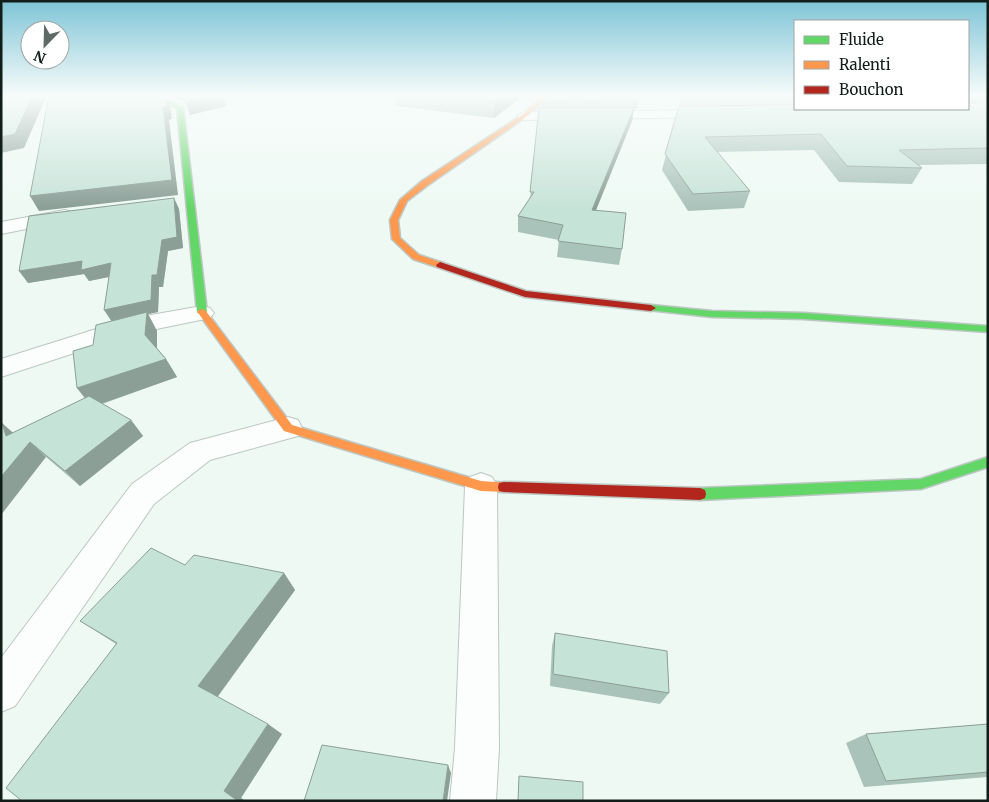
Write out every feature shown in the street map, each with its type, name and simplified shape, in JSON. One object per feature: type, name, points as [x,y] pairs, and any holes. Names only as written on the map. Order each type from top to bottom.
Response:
[{"type":"street","points":[[180,132],[181,202],[202,313],[288,428]]},
{"type":"street","points":[[499,132],[424,183],[404,200],[394,220],[396,239],[416,257],[525,294],[712,314],[804,316],[988,328]]},
{"type":"street","points":[[1,228],[79,214]]},
{"type":"street","points":[[1,368],[128,327],[202,313]]},
{"type":"street","points":[[1,692],[143,494],[201,451],[288,428],[481,486],[716,495],[805,488],[921,484],[988,462]]},
{"type":"street","points":[[473,801],[477,748],[481,486]]},
{"type":"building","points":[[1,132],[16,132],[15,134],[1,137]]},
{"type":"building","points":[[42,132],[166,132],[172,180],[30,196]]},
{"type":"building","points":[[536,132],[624,132],[592,210],[626,213],[622,249],[558,241],[563,225],[518,216],[534,192],[530,192]]},
{"type":"building","points":[[671,132],[988,132],[988,148],[899,150],[922,168],[847,166],[821,134],[705,137],[750,191],[693,194],[665,154]]},
{"type":"building","points":[[174,198],[177,237],[162,240],[157,275],[152,275],[151,300],[104,310],[111,263],[81,270],[82,261],[19,271],[29,216]]},
{"type":"building","points":[[147,312],[145,335],[166,359],[77,388],[73,351],[93,345],[96,325]]},
{"type":"building","points":[[89,396],[131,420],[65,471],[30,442],[1,477],[1,423],[6,436]]},
{"type":"building","points":[[151,548],[185,565],[194,555],[284,573],[198,686],[268,724],[224,791],[238,801],[22,801],[6,788],[117,643],[80,621]]},
{"type":"building","points":[[555,633],[667,651],[669,693],[553,674]]},
{"type":"building","points":[[988,724],[988,772],[886,781],[866,734]]},
{"type":"building","points":[[322,745],[448,765],[443,801],[304,801]]},
{"type":"building","points":[[519,776],[583,782],[583,801],[518,801]]},
{"type":"traffic: fast","points":[[183,132],[202,312]]},
{"type":"traffic: fast","points":[[651,308],[712,314],[804,316],[988,329]]},
{"type":"traffic: fast","points":[[700,494],[921,484],[988,462]]},
{"type":"traffic: slow","points":[[440,265],[416,257],[396,239],[394,220],[404,200],[425,183],[500,132]]},
{"type":"traffic: slow","points":[[202,312],[288,428],[481,486],[504,487]]},
{"type":"traffic: jam","points":[[440,265],[525,294],[651,308]]},
{"type":"traffic: jam","points":[[504,487],[700,494]]}]
